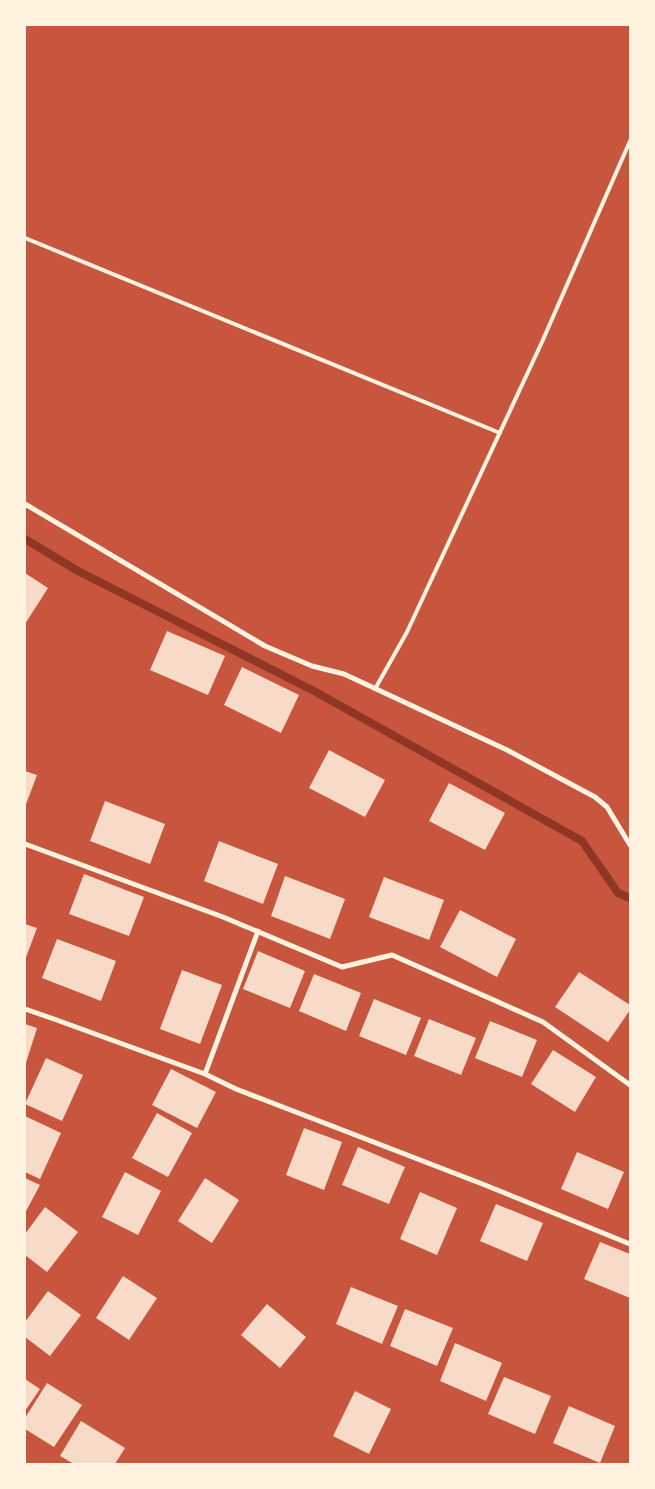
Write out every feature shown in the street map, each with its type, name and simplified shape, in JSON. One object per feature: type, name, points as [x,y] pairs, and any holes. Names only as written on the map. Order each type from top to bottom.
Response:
[{"type":"street","points":[[25,504],[265,646],[312,666],[344,674],[507,750],[595,797],[607,807],[630,845]]},
{"type":"street","points":[[25,844],[214,913],[342,966],[392,956],[543,1022],[630,1085]]},
{"type":"street","points":[[205,1074],[258,931]]},
{"type":"street","points":[[25,1009],[205,1074],[236,1089],[485,1185],[630,1244]]},
{"type":"lane","points":[[375,689],[407,632],[500,433],[630,141]]},
{"type":"lane","points":[[25,238],[500,433]]},
{"type":"building","points":[[25,573],[48,588],[25,624]]},
{"type":"building","points":[[167,631],[225,656],[208,695],[150,670]]},
{"type":"building","points":[[242,667],[299,695],[281,733],[224,705]]},
{"type":"building","points":[[329,750],[385,780],[365,817],[309,788]]},
{"type":"building","points":[[25,771],[37,775],[25,807]]},
{"type":"building","points":[[449,783],[505,813],[485,850],[429,821]]},
{"type":"building","points":[[105,801],[165,824],[150,864],[90,841]]},
{"type":"building","points":[[219,841],[278,864],[263,904],[204,881]]},
{"type":"building","points":[[84,874],[144,897],[129,936],[69,914]]},
{"type":"building","points":[[285,876],[345,899],[330,939],[271,916]]},
{"type":"building","points":[[384,877],[444,900],[429,940],[369,917]]},
{"type":"building","points":[[460,910],[516,939],[497,977],[440,947]]},
{"type":"building","points":[[25,924],[37,928],[25,960]]},
{"type":"building","points":[[57,939],[116,961],[101,1001],[42,978]]},
{"type":"building","points":[[258,951],[305,971],[290,1008],[243,989]]},
{"type":"building","points":[[182,970],[222,985],[200,1044],[160,1029]]},
{"type":"building","points":[[579,972],[630,1005],[630,1010],[608,1042],[555,1007]]},
{"type":"building","points":[[314,974],[361,993],[346,1031],[299,1011]]},
{"type":"building","points":[[374,999],[421,1018],[406,1055],[359,1036]]},
{"type":"building","points":[[429,1019],[476,1038],[461,1075],[414,1056]]},
{"type":"building","points":[[490,1021],[537,1040],[522,1077],[475,1058]]},
{"type":"building","points":[[25,1024],[37,1028],[25,1066]]},
{"type":"building","points":[[553,1050],[596,1077],[575,1112],[531,1084]]},
{"type":"building","points":[[46,1058],[83,1075],[62,1121],[25,1104]]},
{"type":"building","points":[[171,1069],[216,1092],[197,1128],[152,1105]]},
{"type":"building","points":[[157,1113],[192,1133],[168,1177],[132,1158]]},
{"type":"building","points":[[25,1116],[61,1133],[40,1179],[25,1172]]},
{"type":"building","points":[[304,1128],[342,1142],[324,1190],[286,1175]]},
{"type":"building","points":[[358,1147],[405,1167],[389,1204],[342,1185]]},
{"type":"building","points":[[577,1152],[624,1172],[608,1209],[561,1189]]},
{"type":"building","points":[[125,1172],[161,1191],[138,1235],[102,1217]]},
{"type":"building","points":[[25,1178],[40,1185],[25,1213]]},
{"type":"building","points":[[205,1178],[239,1200],[212,1243],[178,1221]]},
{"type":"building","points":[[420,1192],[457,1208],[437,1255],[400,1239]]},
{"type":"building","points":[[496,1204],[543,1223],[527,1261],[480,1241]]},
{"type":"building","points":[[45,1207],[78,1232],[47,1272],[25,1255],[25,1234]]},
{"type":"building","points":[[600,1242],[630,1254],[630,1298],[584,1279]]},
{"type":"building","points":[[123,1276],[157,1298],[129,1340],[96,1318]]},
{"type":"building","points":[[351,1287],[398,1306],[382,1344],[336,1324]]},
{"type":"building","points":[[48,1291],[81,1315],[50,1356],[25,1337],[25,1322]]},
{"type":"building","points":[[267,1304],[306,1337],[280,1368],[241,1335]]},
{"type":"building","points":[[405,1309],[453,1328],[437,1366],[390,1346]]},
{"type":"building","points":[[455,1343],[502,1363],[486,1401],[440,1381]]},
{"type":"building","points":[[504,1377],[551,1396],[535,1434],[488,1414]]},
{"type":"building","points":[[25,1379],[40,1389],[25,1411]]},
{"type":"building","points":[[47,1383],[82,1405],[54,1447],[25,1429],[25,1418]]},
{"type":"building","points":[[355,1391],[391,1409],[369,1454],[333,1436]]},
{"type":"building","points":[[569,1406],[615,1426],[600,1463],[553,1443]]},
{"type":"building","points":[[81,1421],[125,1448],[115,1464],[74,1464],[60,1456]]},
{"type":"waterway","points":[[25,539],[78,571],[314,691],[582,841],[618,893],[630,898]]}]
